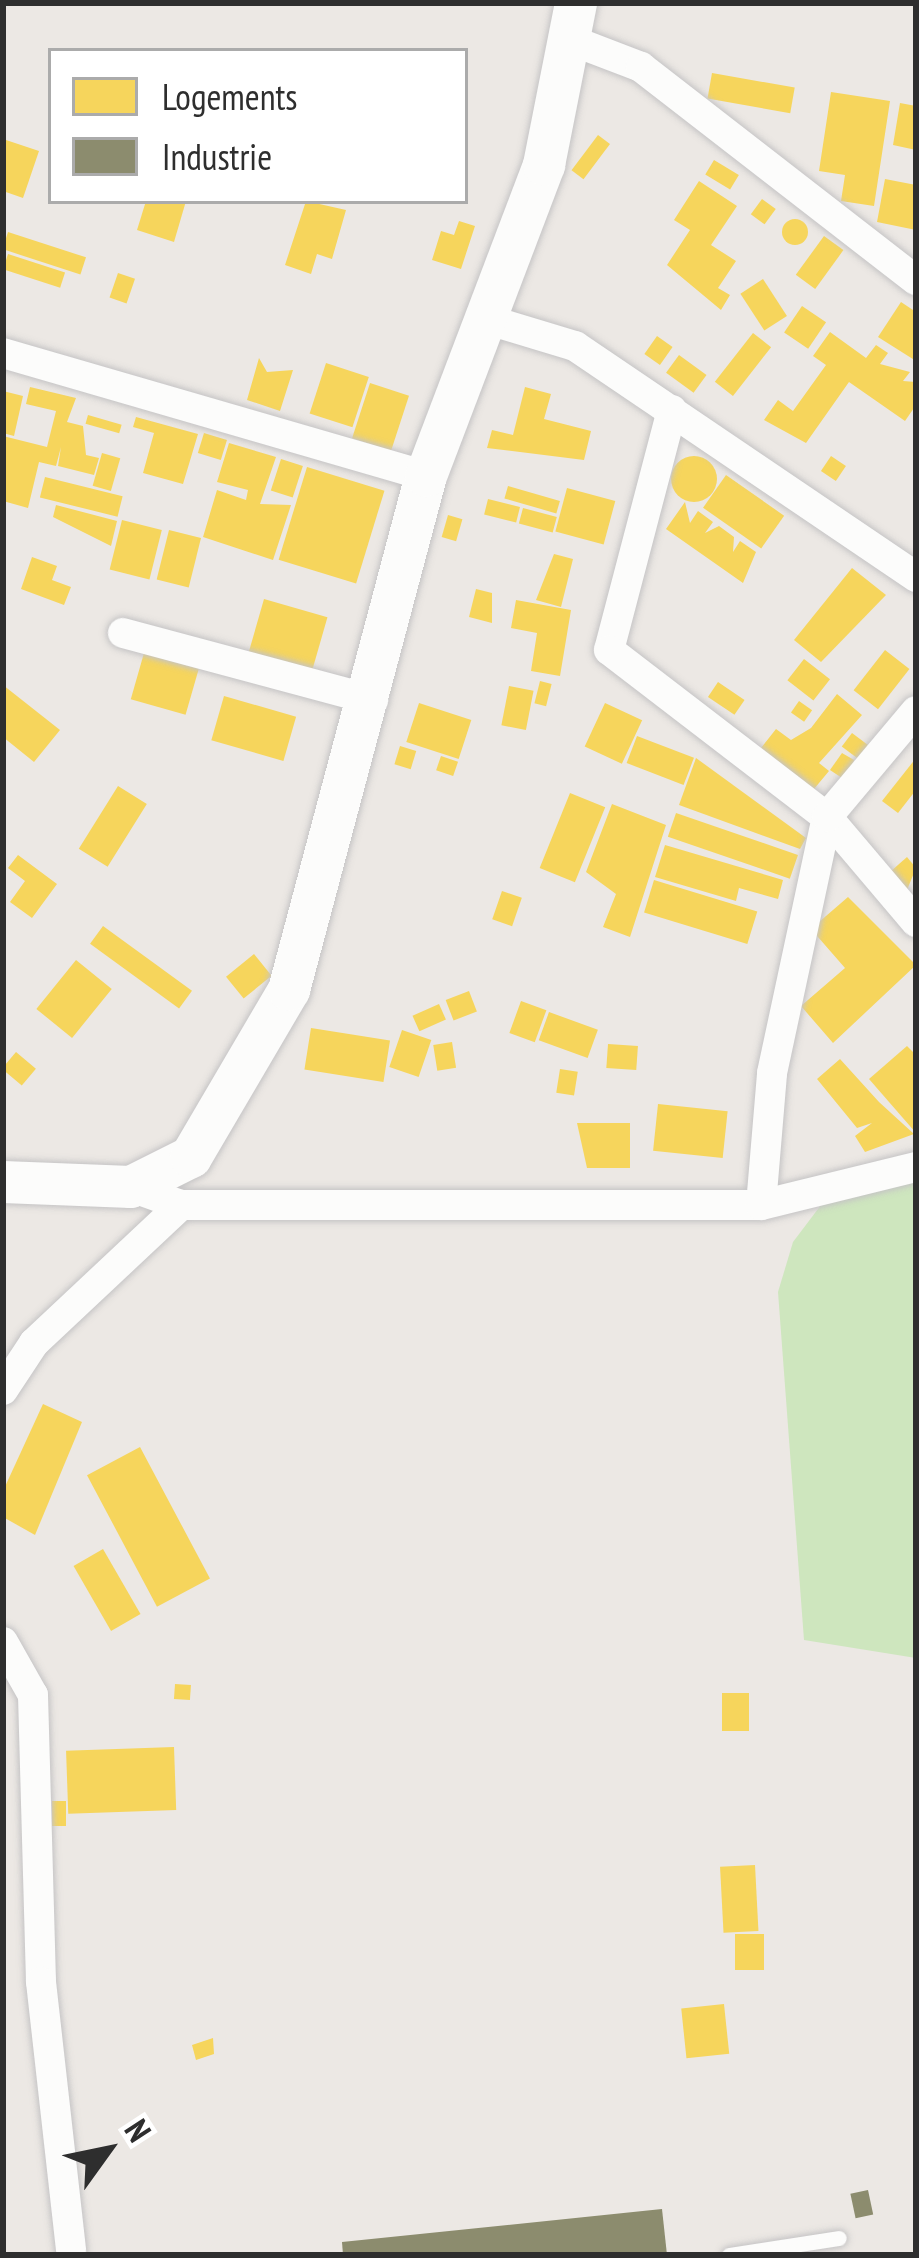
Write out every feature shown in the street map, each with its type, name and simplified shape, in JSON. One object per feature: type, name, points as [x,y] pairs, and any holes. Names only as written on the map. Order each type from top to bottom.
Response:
[{"type":"street","points":[[131,1187],[191,1157],[289,991],[373,700],[426,476],[482,318],[544,165],[572,21],[640,67],[916,280]]},
{"type":"street","points":[[482,318],[575,346],[916,578]]},
{"type":"street","points":[[3,353],[426,476]]},
{"type":"street","points":[[672,410],[609,650],[827,818],[916,922]]},
{"type":"street","points":[[123,633],[373,700]]},
{"type":"street","points":[[761,1205],[772,1073],[827,818],[916,711]]},
{"type":"street","points":[[3,1182],[131,1187],[181,1205],[761,1205],[916,1167]]},
{"type":"street","points":[[3,1390],[34,1343],[181,1205]]},
{"type":"street","points":[[3,1642],[33,1695],[41,1982],[71,2250]]},
{"type":"lane","points":[[729,2255],[839,2238]]},
{"type":"green space","points":[[916,1172],[916,1658],[804,1640],[778,1292],[793,1242],[821,1205]]},
{"type":"building: Logements","points":[[712,73],[795,88],[790,113],[707,99]]},
{"type":"building: Logements","points":[[831,92],[890,101],[874,206],[841,201],[845,175],[819,171]]},
{"type":"building: Logements","points":[[900,103],[916,106],[916,150],[893,145]]},
{"type":"building: Logements","points":[[598,135],[610,144],[583,179],[572,170]]},
{"type":"building: Logements","points":[[3,139],[39,151],[23,198],[3,191]]},
{"type":"building: Logements","points":[[714,160],[739,175],[730,190],[705,175]]},
{"type":"building: Logements","points":[[885,179],[916,185],[916,230],[877,222]]},
{"type":"building: Logements","points":[[699,181],[737,206],[711,245],[736,261],[718,288],[730,295],[721,310],[667,265],[690,230],[674,220]]},
{"type":"building: Logements","points":[[762,199],[776,209],[765,224],[751,214]]},
{"type":"building: Logements","points":[[145,204],[185,204],[174,242],[137,230]]},
{"type":"building: Logements","points":[[305,204],[346,210],[332,259],[317,254],[311,274],[285,265]]},
{"type":"building: Logements","points":[[795,219],[808,232],[795,245],[782,232]]},
{"type":"building: Logements","points":[[459,221],[475,226],[461,269],[432,260],[441,231],[454,235]]},
{"type":"building: Logements","points":[[8,232],[86,257],[80,274],[3,249]]},
{"type":"building: Logements","points":[[824,236],[843,250],[815,289],[796,275]]},
{"type":"building: Logements","points":[[8,254],[65,273],[60,288],[3,269]]},
{"type":"building: Logements","points":[[118,273],[135,279],[127,303],[110,298]]},
{"type":"building: Logements","points":[[763,279],[787,316],[764,331],[740,294]]},
{"type":"building: Logements","points":[[901,302],[916,312],[916,361],[878,337]]},
{"type":"building: Logements","points":[[802,306],[826,322],[808,349],[784,333]]},
{"type":"building: Logements","points":[[830,332],[866,358],[876,345],[888,353],[880,364],[910,372],[903,381],[916,382],[916,405],[905,421],[849,382],[806,443],[764,420],[778,400],[793,411],[826,365],[813,356]]},
{"type":"building: Logements","points":[[753,333],[771,347],[733,396],[715,382]]},
{"type":"building: Logements","points":[[657,336],[673,347],[660,365],[644,354]]},
{"type":"building: Logements","points":[[679,355],[707,375],[694,393],[666,373]]},
{"type":"building: Logements","points":[[259,358],[267,372],[293,370],[280,411],[247,400]]},
{"type":"building: Logements","points":[[326,363],[369,377],[352,427],[310,413]]},
{"type":"building: Logements","points":[[370,383],[409,396],[391,451],[352,438]]},
{"type":"building: Logements","points":[[30,387],[76,398],[67,422],[83,426],[86,455],[99,458],[94,475],[58,466],[61,447],[56,466],[39,462],[28,508],[3,501],[3,436],[47,447],[56,411],[26,404]]},
{"type":"building: Logements","points":[[525,387],[551,394],[544,419],[591,431],[584,460],[487,448],[492,430],[513,435]]},
{"type":"building: Logements","points":[[3,391],[23,396],[14,436],[3,433]]},
{"type":"building: Logements","points":[[88,415],[122,425],[119,433],[86,424]]},
{"type":"building: Logements","points":[[136,417],[198,434],[183,484],[143,473],[154,433],[133,427]]},
{"type":"building: Logements","points":[[204,433],[227,440],[221,460],[198,453]]},
{"type":"building: Logements","points":[[229,443],[276,457],[260,504],[291,505],[273,560],[203,537],[217,490],[246,500],[248,490],[217,482]]},
{"type":"building: Logements","points":[[102,453],[120,458],[111,491],[93,486]]},
{"type":"building: Logements","points":[[694,456],[710,463],[717,479],[710,495],[694,502],[678,495],[671,479],[678,463]]},
{"type":"building: Logements","points":[[831,456],[846,466],[836,481],[821,471]]},
{"type":"building: Logements","points":[[281,459],[303,466],[293,497],[271,490]]},
{"type":"building: Logements","points":[[307,467],[384,491],[356,583],[279,560]]},
{"type":"building: Logements","points":[[726,475],[784,516],[761,548],[703,508]]},
{"type":"building: Logements","points":[[45,477],[123,496],[118,517],[40,497]]},
{"type":"building: Logements","points":[[508,486],[560,501],[556,513],[504,498]]},
{"type":"building: Logements","points":[[567,488],[615,501],[604,544],[555,531]]},
{"type":"building: Logements","points":[[488,499],[520,507],[516,523],[484,515]]},
{"type":"building: Logements","points":[[685,502],[690,523],[698,511],[713,522],[705,533],[719,526],[734,537],[733,552],[740,541],[756,552],[743,583],[666,529]]},
{"type":"building: Logements","points":[[56,505],[117,521],[111,546],[53,517]]},
{"type":"building: Logements","points":[[523,508],[557,517],[553,533],[519,523]]},
{"type":"building: Logements","points":[[448,515],[462,519],[456,541],[442,537]]},
{"type":"building: Logements","points":[[122,520],[162,530],[149,579],[110,569]]},
{"type":"building: Logements","points":[[169,530],[201,538],[189,587],[157,579]]},
{"type":"building: Logements","points":[[554,554],[573,559],[561,607],[536,600]]},
{"type":"building: Logements","points":[[32,557],[57,566],[52,580],[71,587],[64,605],[21,589]]},
{"type":"building: Logements","points":[[852,568],[886,595],[821,662],[794,640]]},
{"type":"building: Logements","points":[[476,589],[492,593],[492,623],[469,617]]},
{"type":"building: Logements","points":[[264,599],[327,617],[312,671],[249,653]]},
{"type":"building: Logements","points":[[516,600],[571,610],[560,676],[531,671],[537,633],[511,628]]},
{"type":"building: Logements","points":[[885,650],[909,669],[878,709],[854,690]]},
{"type":"building: Logements","points":[[144,653],[199,669],[186,715],[131,699]]},
{"type":"building: Logements","points":[[804,659],[830,679],[813,701],[787,680]]},
{"type":"building: Logements","points":[[540,681],[552,684],[546,706],[534,703]]},
{"type":"building: Logements","points":[[718,682],[745,700],[734,715],[708,697]]},
{"type":"building: Logements","points":[[3,685],[60,730],[34,762],[3,737]]},
{"type":"building: Logements","points":[[509,686],[534,691],[526,730],[501,725]]},
{"type":"building: Logements","points":[[837,694],[862,715],[819,763],[829,771],[814,789],[761,748],[776,729],[791,740],[811,728]]},
{"type":"building: Logements","points":[[224,696],[296,717],[283,761],[211,740]]},
{"type":"building: Logements","points":[[799,701],[812,710],[804,722],[791,712]]},
{"type":"building: Logements","points":[[419,703],[471,720],[459,759],[406,742]]},
{"type":"building: Logements","points":[[605,703],[642,720],[622,764],[585,747]]},
{"type":"building: Logements","points":[[852,733],[868,745],[858,759],[842,747]]},
{"type":"building: Logements","points":[[637,736],[694,758],[684,785],[627,763]]},
{"type":"building: Logements","points":[[400,746],[416,751],[411,769],[394,764]]},
{"type":"building: Logements","points":[[842,753],[854,760],[848,782],[830,770]]},
{"type":"building: Logements","points":[[441,756],[458,762],[453,776],[436,770]]},
{"type":"building: Logements","points":[[696,758],[806,838],[800,849],[679,805]]},
{"type":"building: Logements","points":[[916,758],[916,790],[898,813],[882,801]]},
{"type":"building: Logements","points":[[118,786],[147,804],[108,867],[79,849]]},
{"type":"building: Logements","points":[[570,793],[605,807],[575,882],[540,868]]},
{"type":"building: Logements","points":[[612,804],[666,825],[630,937],[603,927],[616,894],[586,872]]},
{"type":"building: Logements","points":[[676,813],[798,855],[790,879],[668,837]]},
{"type":"building: Logements","points":[[665,845],[783,880],[778,899],[739,888],[736,901],[655,877]]},
{"type":"building: Logements","points":[[18,855],[57,884],[32,918],[10,902],[25,881],[8,868]]},
{"type":"building: Logements","points":[[907,857],[916,868],[907,890],[890,872]]},
{"type":"building: Logements","points":[[654,880],[757,912],[747,944],[644,913]]},
{"type":"building: Logements","points":[[502,891],[522,898],[512,926],[492,919]]},
{"type":"building: Logements","points":[[848,897],[916,965],[833,1043],[801,1006],[845,968],[811,929]]},
{"type":"building: Logements","points":[[103,926],[192,991],[179,1008],[90,944]]},
{"type":"building: Logements","points":[[254,954],[272,976],[244,998],[226,977]]},
{"type":"building: Logements","points":[[76,960],[112,989],[72,1038],[36,1009]]},
{"type":"building: Logements","points":[[469,991],[477,1012],[454,1020],[446,1000]]},
{"type":"building: Logements","points":[[521,1001],[546,1010],[535,1042],[509,1033]]},
{"type":"building: Logements","points":[[439,1004],[446,1020],[419,1031],[413,1016]]},
{"type":"building: Logements","points":[[549,1012],[598,1030],[588,1058],[539,1040]]},
{"type":"building: Logements","points":[[311,1028],[390,1041],[383,1082],[304,1069]]},
{"type":"building: Logements","points":[[402,1030],[431,1040],[419,1077],[389,1067]]},
{"type":"building: Logements","points":[[452,1042],[456,1068],[437,1071],[433,1045]]},
{"type":"building: Logements","points":[[608,1044],[638,1046],[636,1070],[606,1068]]},
{"type":"building: Logements","points":[[907,1046],[916,1055],[916,1133],[869,1079]]},
{"type":"building: Logements","points":[[16,1052],[36,1069],[22,1086],[3,1070]]},
{"type":"building: Logements","points":[[840,1059],[914,1134],[865,1152],[855,1136],[872,1123],[857,1128],[817,1079]]},
{"type":"building: Logements","points":[[560,1069],[578,1072],[574,1096],[556,1093]]},
{"type":"building: Logements","points":[[658,1104],[728,1111],[723,1158],[653,1151]]},
{"type":"building: Logements","points":[[577,1123],[630,1123],[630,1168],[587,1168]]},
{"type":"building: Logements","points":[[43,1404],[82,1422],[35,1535],[3,1517],[3,1491]]},
{"type":"building: Logements","points":[[140,1447],[210,1579],[157,1607],[87,1475]]},
{"type":"building: Logements","points":[[103,1549],[140,1614],[111,1631],[74,1566]]},
{"type":"building: Logements","points":[[175,1684],[191,1685],[190,1700],[174,1699]]},
{"type":"building: Logements","points":[[722,1693],[749,1693],[749,1731],[722,1731]]},
{"type":"building: Logements","points":[[174,1747],[176,1810],[68,1814],[66,1751]]},
{"type":"building: Logements","points":[[52,1801],[66,1801],[66,1826],[52,1826]]},
{"type":"building: Logements","points":[[755,1865],[758,1931],[724,1933],[720,1867]]},
{"type":"building: Logements","points":[[735,1934],[764,1934],[764,1970],[735,1970]]},
{"type":"building: Logements","points":[[724,2004],[729,2054],[686,2058],[681,2008]]},
{"type":"building: Logements","points":[[213,2038],[214,2054],[196,2060],[192,2045]]},
{"type":"building: Industrie","points":[[868,2190],[873,2214],[856,2218],[850,2194]]},
{"type":"building: Industrie","points":[[662,2209],[667,2255],[343,2255],[342,2242]]}]
